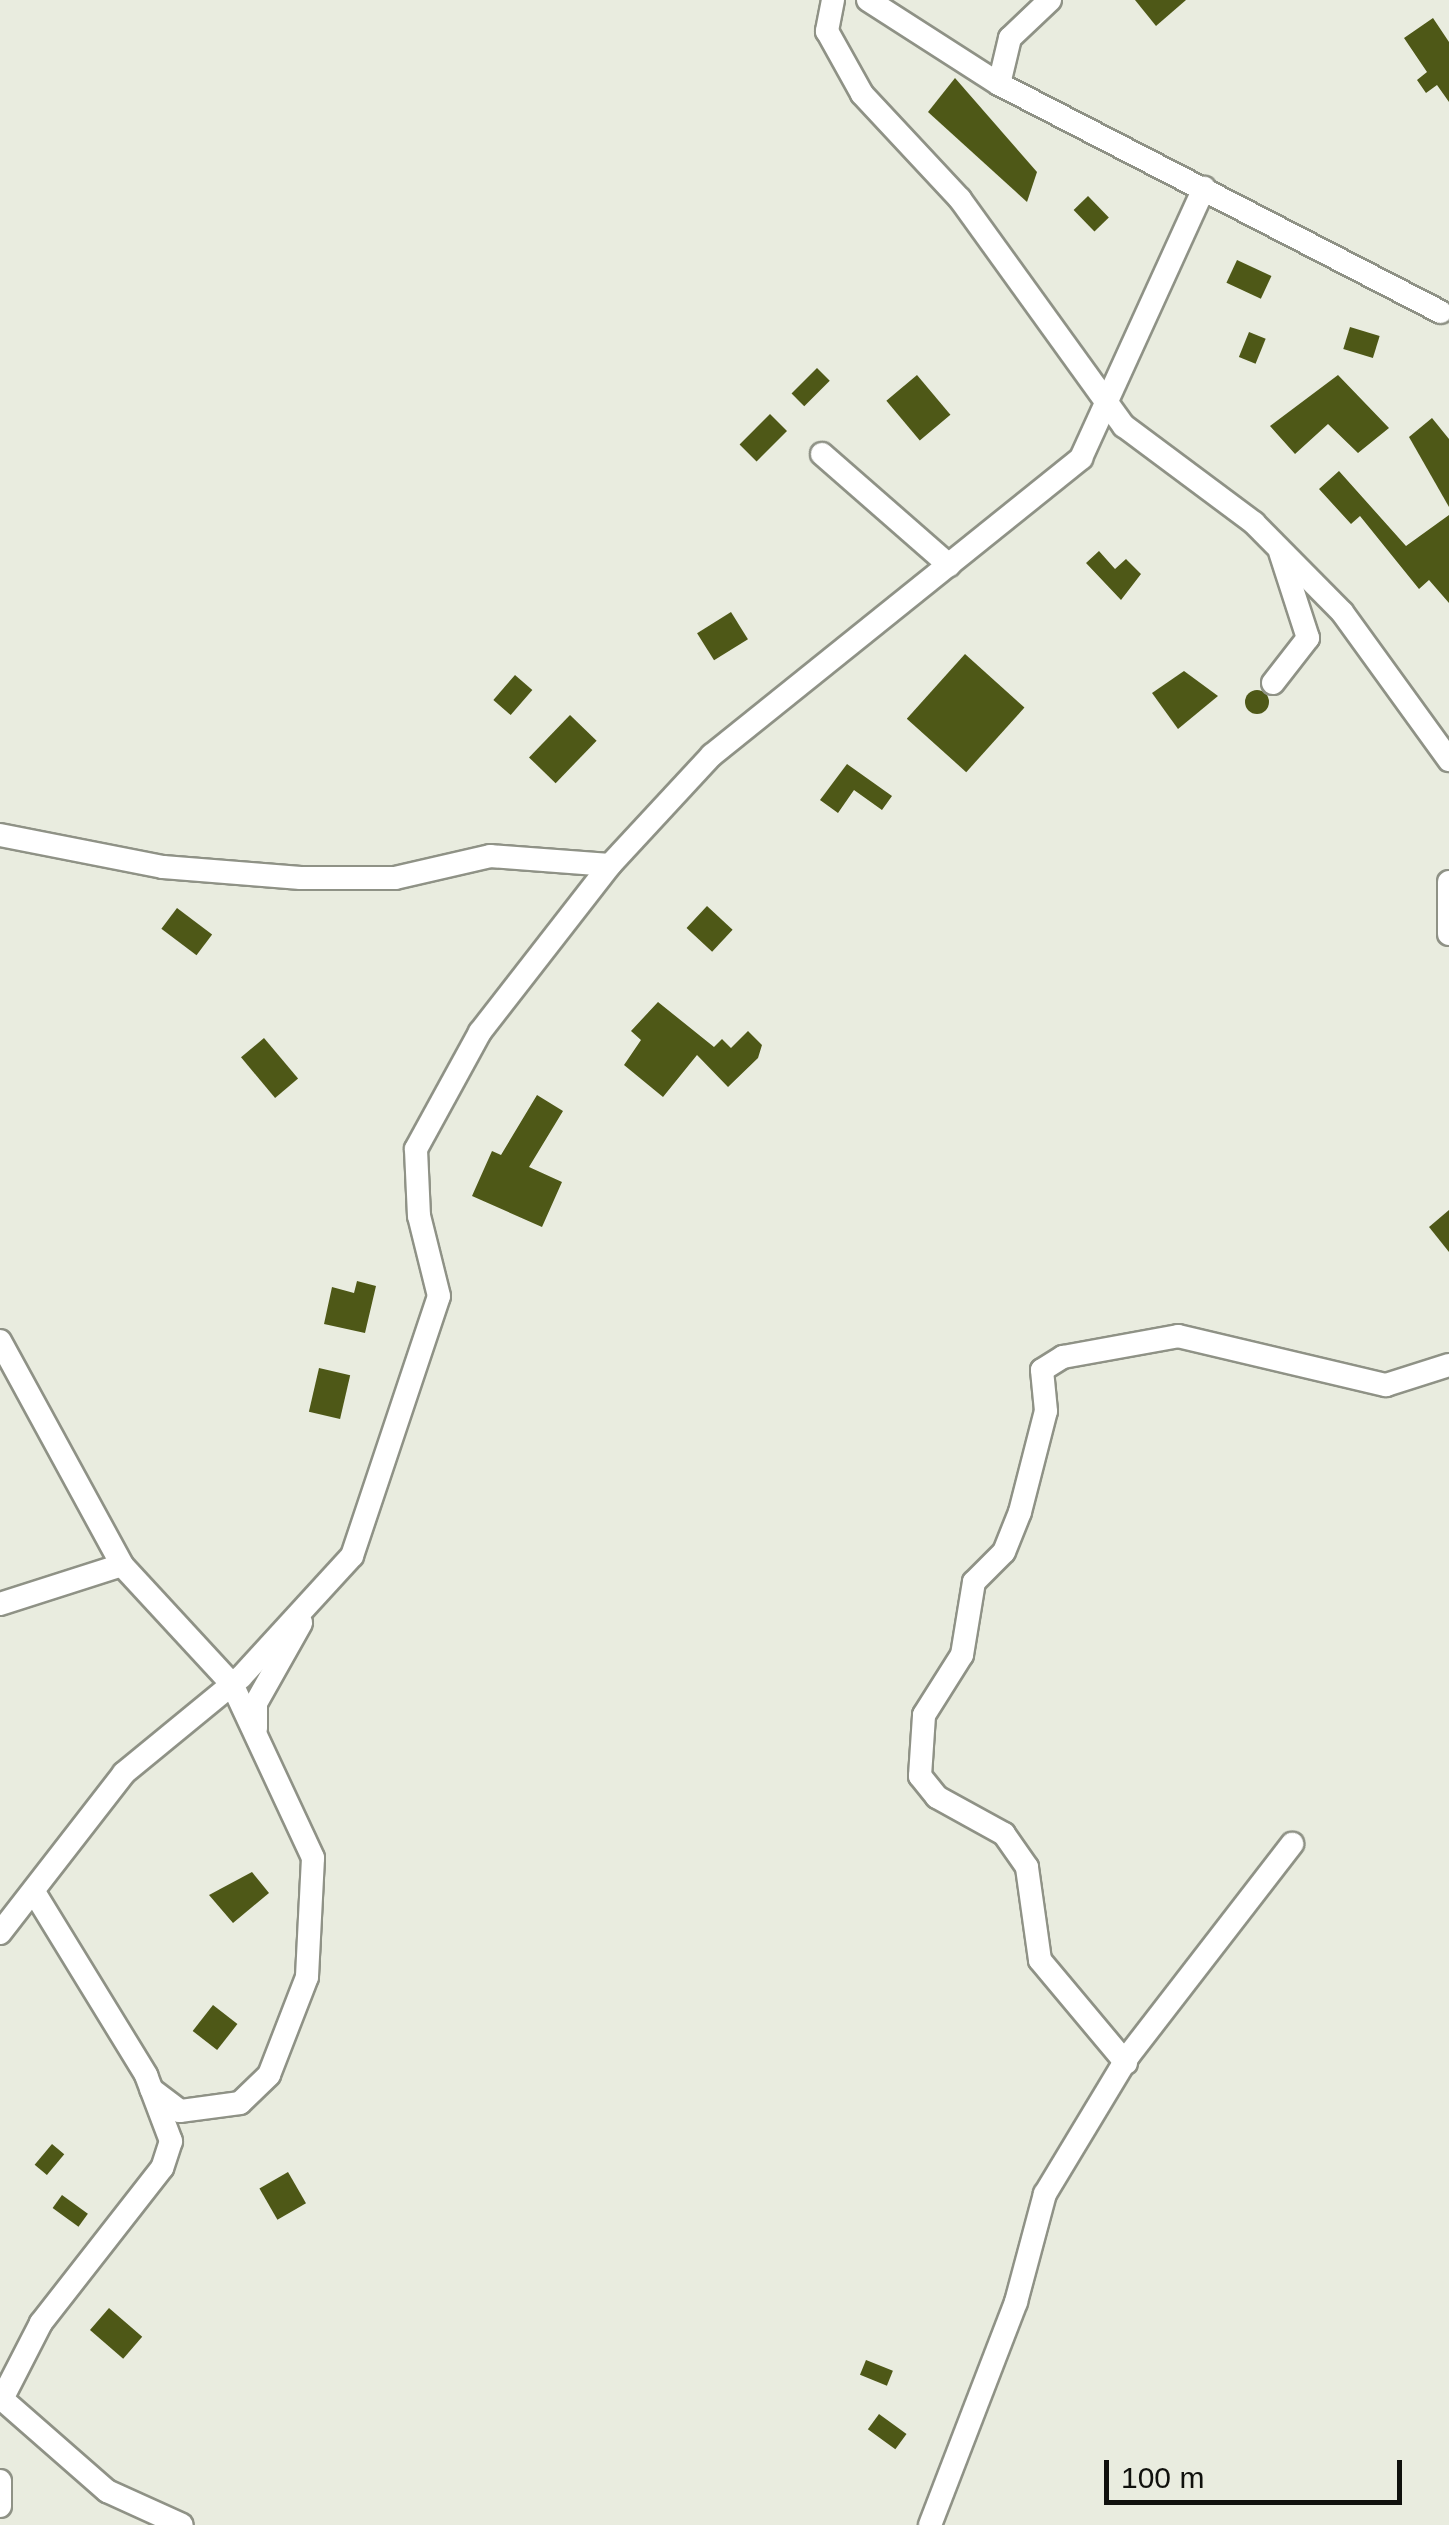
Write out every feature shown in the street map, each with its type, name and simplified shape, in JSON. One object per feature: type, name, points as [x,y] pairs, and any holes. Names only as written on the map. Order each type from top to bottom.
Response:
[{"type":"street","points":[[833,0],[827,31],[862,94],[960,199],[1106,402],[1158,460],[1279,549],[1352,622],[1449,760]]},
{"type":"street","points":[[868,0],[999,84],[1446,313]]},
{"type":"street","points":[[999,84],[1010,38],[1050,0]]},
{"type":"street","points":[[256,1728],[256,1703],[308,1612],[352,1556],[438,1296],[419,1216],[416,1148],[480,1032],[610,865],[712,755],[1081,458],[1204,188]]},
{"type":"street","points":[[822,454],[949,565]]},
{"type":"street","points":[[1273,683],[1308,638],[1279,549]]},
{"type":"street","points":[[0,836],[164,868],[302,878],[395,878],[490,856],[610,865]]},
{"type":"street","points":[[1449,882],[1449,934]]},
{"type":"street","points":[[1126,2063],[1040,1960],[1028,1867],[1004,1834],[937,1797],[920,1776],[924,1715],[962,1654],[974,1582],[1004,1552],[1020,1512],[1046,1411],[1042,1370],[1062,1357],[1178,1336],[1386,1386],[1449,1365]]},
{"type":"street","points":[[0,1341],[122,1565],[191,1630],[236,1680],[313,1858],[306,1977],[269,2075],[240,2102],[180,2111],[152,2089]]},
{"type":"street","points":[[0,1604],[122,1565]]},
{"type":"street","points":[[0,1933],[124,1773],[236,1680],[308,1612]]},
{"type":"street","points":[[930,2525],[1016,2302],[1045,2194],[1126,2063],[1292,1844]]},
{"type":"street","points":[[34,1892],[152,2089],[171,2141],[162,2168],[41,2323],[1,2396],[107,2491],[182,2525]]},
{"type":"street","points":[[0,2482],[0,2506]]},
{"type":"building","points":[[1135,0],[1186,0],[1156,26]]},
{"type":"building","points":[[1433,18],[1449,42],[1449,102],[1437,85],[1426,93],[1417,80],[1427,72],[1404,38]]},
{"type":"building","points":[[955,78],[1037,172],[1027,202],[928,112]]},
{"type":"building","points":[[1088,196],[1109,218],[1094,231],[1074,210]]},
{"type":"building","points":[[1237,260],[1271,276],[1261,299],[1226,283]]},
{"type":"building","points":[[1350,327],[1380,336],[1373,358],[1343,349]]},
{"type":"building","points":[[1249,332],[1266,339],[1256,364],[1239,357]]},
{"type":"building","points":[[817,368],[830,381],[804,406],[792,393]]},
{"type":"building","points":[[917,375],[950,415],[920,441],[886,401]]},
{"type":"building","points":[[1338,375],[1389,428],[1358,453],[1328,424],[1295,454],[1270,426]]},
{"type":"building","points":[[770,414],[787,431],[757,461],[740,444]]},
{"type":"building","points":[[1432,418],[1449,439],[1449,507],[1409,437]]},
{"type":"building","points":[[1339,471],[1406,546],[1449,515],[1449,603],[1429,580],[1419,589],[1360,516],[1351,524],[1319,489]]},
{"type":"building","points":[[1099,551],[1115,569],[1126,559],[1141,574],[1121,600],[1086,563]]},
{"type":"building","points":[[731,612],[748,639],[714,660],[697,633]]},
{"type":"building","points":[[965,654],[1024,708],[966,772],[907,719]]},
{"type":"building","points":[[1184,671],[1218,696],[1178,729],[1152,693]]},
{"type":"building","points":[[515,675],[532,690],[511,715],[493,700]]},
{"type":"building","points":[[1257,690],[1269,702],[1257,714],[1245,702]]},
{"type":"building","points":[[570,715],[597,741],[556,783],[529,757]]},
{"type":"building","points":[[847,764],[892,796],[882,810],[854,790],[838,813],[820,800]]},
{"type":"building","points":[[707,906],[733,930],[712,952],[687,928]]},
{"type":"building","points":[[177,908],[212,934],[196,955],[161,929]]},
{"type":"building","points":[[658,1002],[714,1047],[722,1039],[731,1048],[748,1031],[762,1045],[758,1058],[728,1087],[697,1055],[663,1097],[624,1065],[641,1040],[631,1031]]},
{"type":"building","points":[[264,1038],[298,1079],[275,1098],[241,1057]]},
{"type":"building","points":[[537,1095],[563,1111],[529,1167],[562,1182],[542,1227],[472,1196],[492,1151],[501,1155]]},
{"type":"building","points":[[1449,1210],[1449,1252],[1429,1227]]},
{"type":"building","points":[[357,1281],[376,1286],[365,1333],[324,1324],[332,1287],[354,1293]]},
{"type":"building","points":[[319,1368],[350,1375],[340,1419],[309,1412]]},
{"type":"building","points":[[252,1872],[269,1893],[233,1923],[209,1895]]},
{"type":"building","points":[[213,2005],[237,2024],[217,2050],[193,2031]]},
{"type":"building","points":[[52,2144],[64,2154],[47,2175],[35,2165]]},
{"type":"building","points":[[288,2172],[306,2203],[277,2220],[259,2188]]},
{"type":"building","points":[[62,2195],[88,2214],[78,2227],[53,2208]]},
{"type":"building","points":[[109,2308],[142,2337],[123,2359],[90,2330]]},
{"type":"building","points":[[866,2360],[893,2371],[887,2386],[860,2375]]},
{"type":"building","points":[[879,2414],[907,2434],[895,2449],[868,2429]]}]
